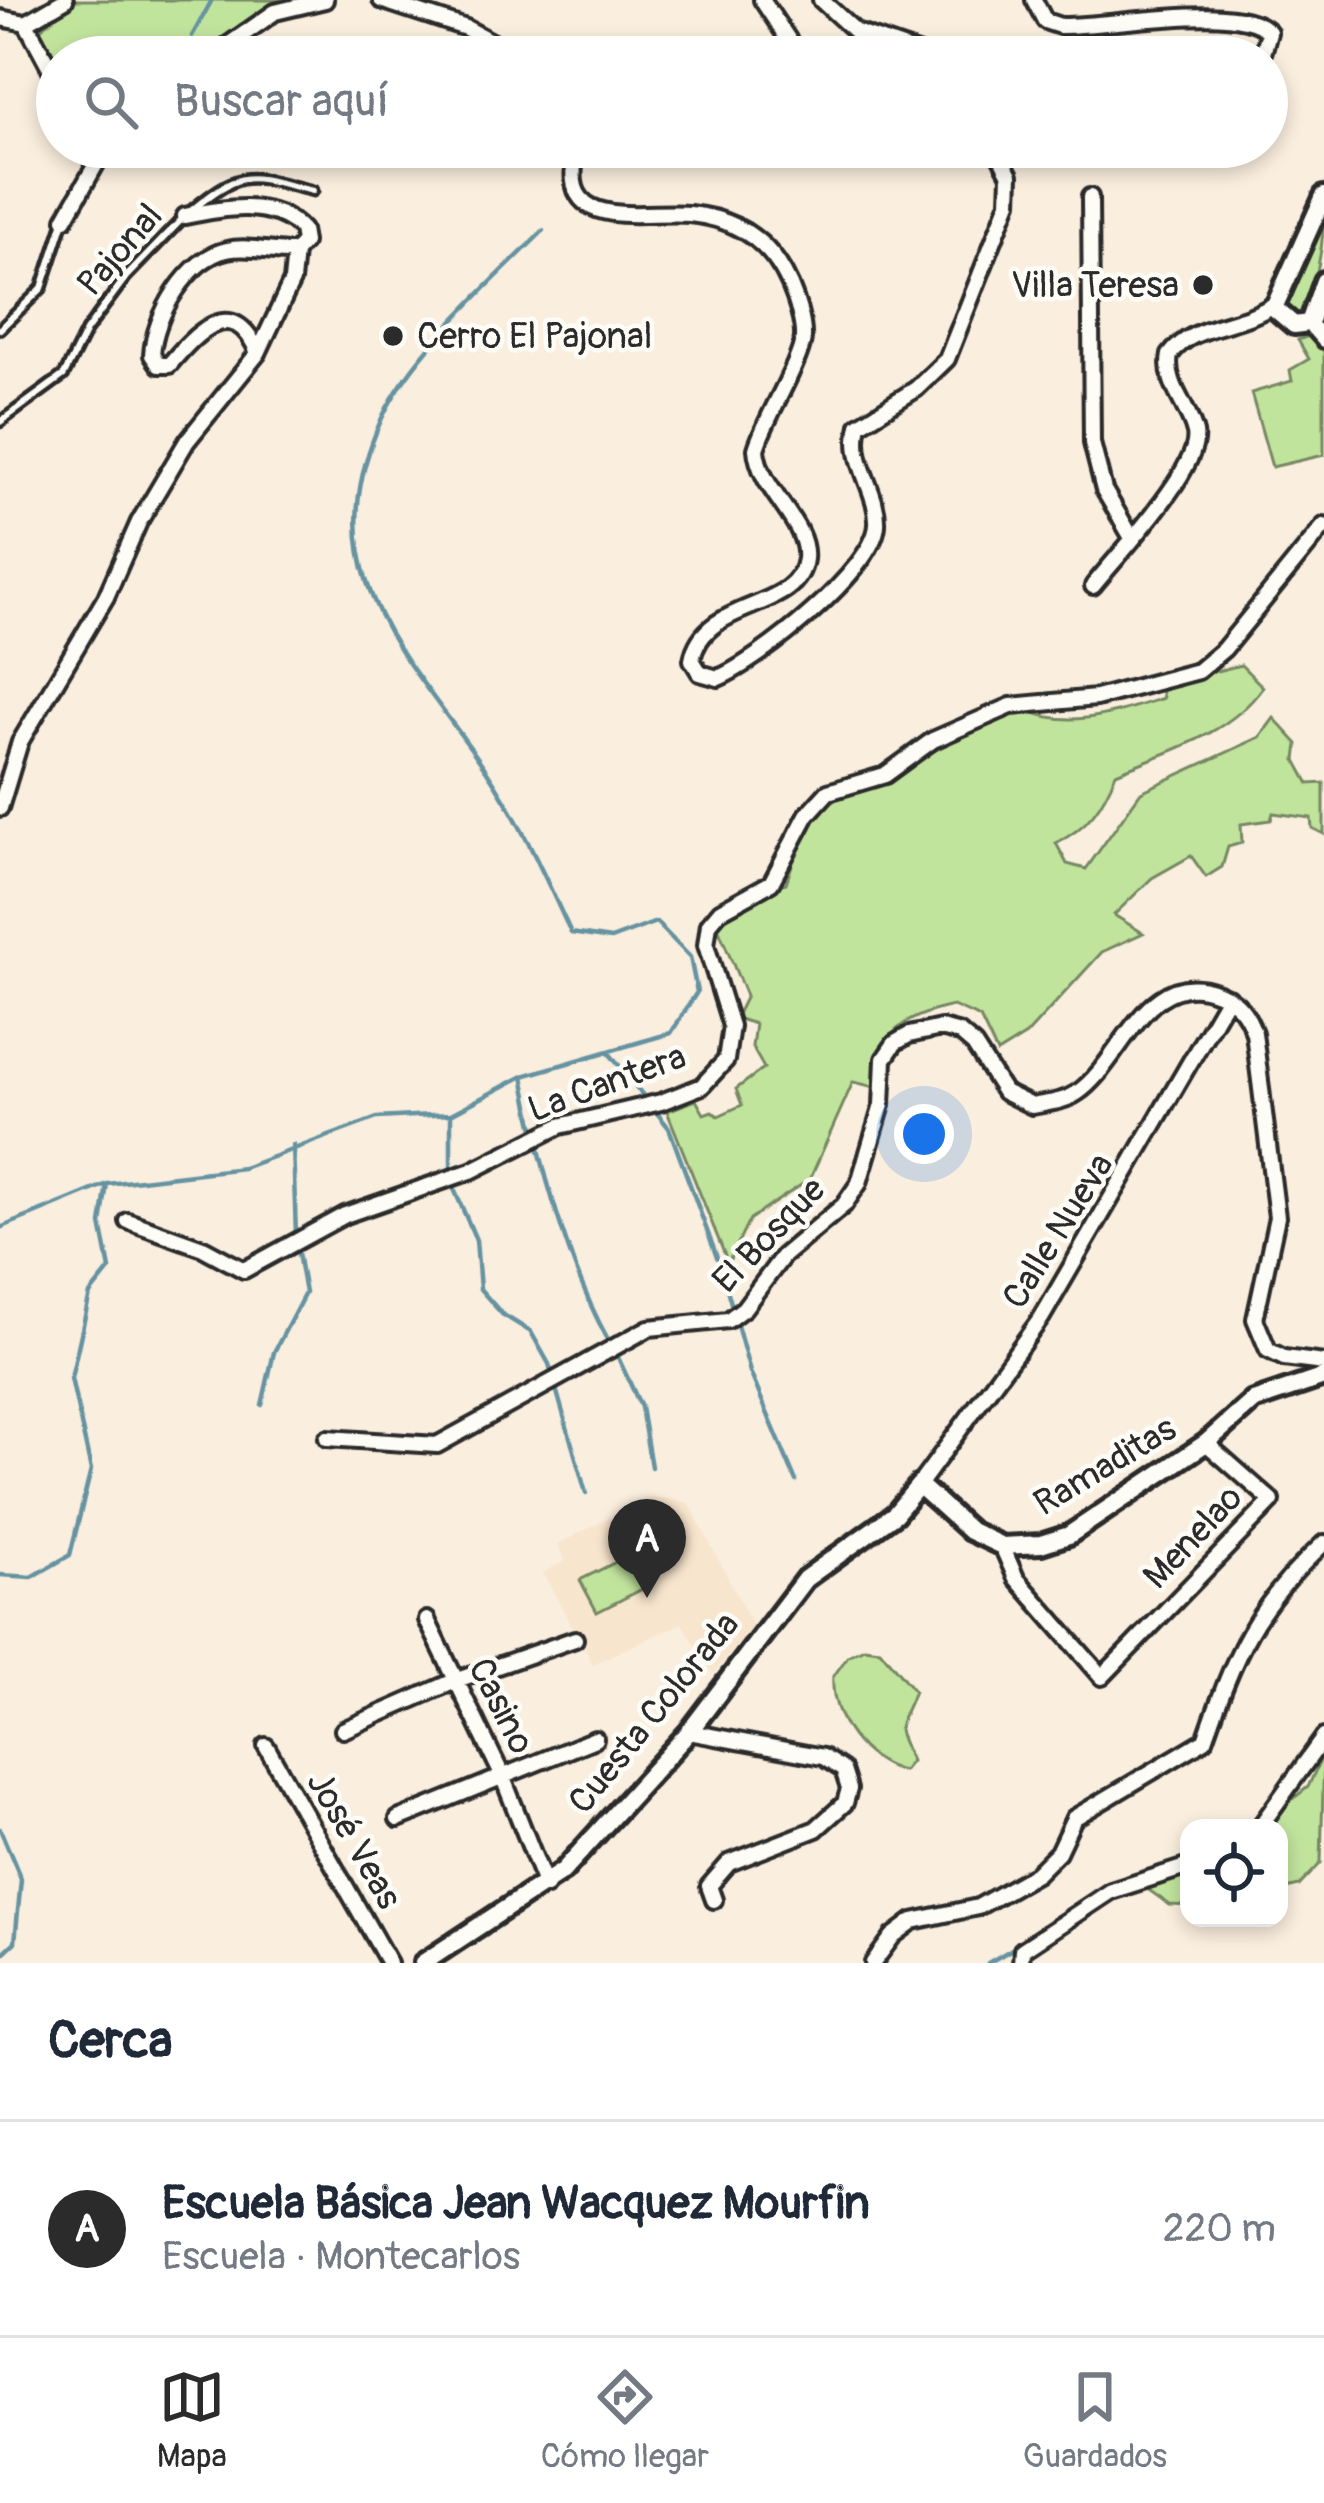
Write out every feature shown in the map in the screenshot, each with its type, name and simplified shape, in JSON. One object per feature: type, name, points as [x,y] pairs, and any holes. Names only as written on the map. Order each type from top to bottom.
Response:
[{"type":"street","points":[[0,18],[26,23],[64,0]]},
{"type":"street","points":[[240,36],[274,12],[325,0]]},
{"type":"street","points":[[382,0],[481,36]]},
{"type":"street","points":[[762,0],[786,36]]},
{"type":"street","points":[[821,0],[856,32],[868,36]]},
{"type":"street","points":[[1034,0],[1045,20],[1060,26],[1234,10],[1261,20],[1268,36]]},
{"type":"street","points":[[26,23],[36,42]]},
{"type":"street","points":[[65,219],[94,168]]},
{"type":"street","points":[[577,168],[576,186],[590,206],[615,217],[688,214],[756,236],[778,258],[794,295],[803,339],[756,449],[758,468],[801,537],[805,558],[798,575],[780,592],[709,626],[695,642],[692,660],[700,673],[718,678],[780,639],[874,540],[876,514],[855,442],[859,425],[916,389],[947,359],[1009,202],[1006,168]]},
{"type":"street","points":[[1093,586],[1190,462],[1196,443],[1169,374],[1170,355],[1196,332],[1250,321],[1276,303],[1324,196]]},
{"type":"street","points":[[1090,197],[1092,442],[1104,490],[1132,538]]},
{"type":"street","points":[[0,808],[20,742],[106,597],[139,522],[187,440],[258,353],[292,281],[295,252],[304,242],[302,230],[278,213],[230,206],[185,215]]},
{"type":"street","points":[[258,353],[254,341],[233,325],[211,322],[197,329],[169,365],[159,365],[152,355],[153,334],[175,293],[209,256],[232,248],[295,252]]},
{"type":"street","points":[[1309,323],[1324,281]]},
{"type":"street","points":[[1276,303],[1285,322],[1309,323],[1324,340]]},
{"type":"street","name":"La Cantera","points":[[128,1221],[203,1248],[244,1270],[345,1215],[471,1171],[560,1126],[661,1102],[701,1086],[726,1060],[731,1026],[706,945],[709,924],[720,911],[771,883],[807,815],[828,792],[885,775],[932,740],[1011,706],[1096,698],[1198,671],[1224,649],[1324,526]]},
{"type":"street","name":"El Bosque","points":[[327,1438],[436,1444],[649,1328],[728,1320],[744,1308],[783,1256],[844,1205],[859,1183],[882,1105],[884,1059],[895,1043],[909,1035],[941,1028],[960,1033],[974,1045],[1004,1092],[1032,1106],[1074,1095],[1087,1085],[1151,1005],[1190,989],[1206,988],[1228,997]]},
{"type":"street","points":[[1228,997],[1242,1008],[1254,1033],[1261,1115],[1276,1186],[1277,1217],[1255,1319],[1258,1336],[1285,1358],[1324,1363]]},
{"type":"street","name":"Calle Nueva","points":[[920,1485],[1042,1317],[1228,997]]},
{"type":"street","name":"Ramaditas","points":[[920,1485],[970,1531],[1003,1546],[1041,1544],[1070,1535],[1206,1443],[1253,1401],[1324,1377]]},
{"type":"street","name":"Menelao","points":[[1003,1546],[1016,1578],[1102,1677],[1271,1501],[1206,1443]]},
{"type":"street","name":"Cuesta Colorada","points":[[423,1963],[546,1886],[689,1732],[805,1579],[895,1514],[920,1485]]},
{"type":"street","points":[[873,1963],[893,1936],[913,1921],[978,1907],[1036,1874],[1058,1852],[1074,1818],[1205,1740],[1231,1666],[1274,1589],[1324,1543]]},
{"type":"street","name":"Casino","points":[[427,1620],[433,1642],[457,1680],[501,1773],[546,1886]]},
{"type":"street","points":[[343,1730],[457,1680],[575,1639]]},
{"type":"street","points":[[689,1732],[823,1757],[843,1770],[849,1790],[845,1803],[816,1829],[729,1863],[709,1886],[714,1900]]},
{"type":"street","points":[[1265,1819],[1324,1737]]},
{"type":"street","points":[[398,1820],[501,1773],[595,1738]]},
{"type":"street","name":"José Veas","points":[[266,1746],[389,1963]]},
{"type":"street","points":[[1021,1963],[1022,1950],[1111,1891],[1180,1869]]},
{"type":"lane","name":"Pajonal","points":[[0,422],[64,375],[86,331],[126,277],[185,215],[229,179],[251,176],[314,191]]},
{"type":"lane","name":"Pajonal","points":[[0,328],[42,288],[65,219]]},
{"type":"shaded area","points":[[651,1496],[689,1503],[753,1626],[713,1674],[682,1623],[593,1664],[543,1573],[565,1561],[558,1544]]},
{"type":"green space","points":[[76,0],[300,0],[241,24],[226,36],[36,39],[33,35]]},
{"type":"green space","points":[[1324,207],[1316,277],[1300,314],[1288,312],[1285,301]]},
{"type":"green space","points":[[1317,333],[1324,338],[1324,455],[1272,467],[1251,393],[1292,381],[1290,370],[1309,359],[1298,340]]},
{"type":"green space","points":[[1241,665],[1263,687],[1249,704],[1197,740],[1116,773],[1093,814],[1056,843],[1067,864],[1086,869],[1141,792],[1260,737],[1274,718],[1298,744],[1296,760],[1309,784],[1324,783],[1324,834],[1312,828],[1311,818],[1273,813],[1271,820],[1241,824],[1242,843],[1228,847],[1222,867],[1206,877],[1191,856],[1152,878],[1114,915],[1143,933],[1102,952],[1026,1035],[997,1053],[980,1018],[953,1006],[907,1022],[882,1053],[875,1087],[853,1082],[810,1179],[750,1219],[728,1263],[667,1111],[696,1100],[704,1114],[712,1111],[718,1116],[742,1105],[736,1089],[764,1068],[752,1047],[755,1024],[735,1018],[746,996],[715,920],[743,896],[786,883],[813,802],[831,784],[889,773],[1021,708],[1057,718],[1110,714],[1163,698],[1160,685]]},
{"type":"green space","points":[[634,1553],[650,1585],[597,1612],[580,1580]]},
{"type":"green space","points":[[864,1648],[880,1650],[914,1691],[899,1726],[911,1761],[903,1771],[863,1748],[837,1707],[833,1677],[848,1656]]},
{"type":"green space","points":[[1324,1752],[1321,1863],[1299,1886],[1288,1889],[1288,1819],[1267,1819],[1308,1787]]},
{"type":"green space","points":[[1180,1872],[1180,1906],[1170,1905],[1143,1886]]},
{"type":"waterway","points":[[192,36],[212,0]]},
{"type":"waterway","points":[[0,1228],[107,1184],[243,1168],[377,1118],[451,1114],[523,1076],[671,1033],[697,992],[690,957],[656,922],[611,939],[571,933],[498,789],[399,647],[377,608],[363,567],[357,522],[363,473],[395,393],[433,344],[543,231]]},
{"type":"waterway","points":[[609,1053],[669,1128],[722,1271],[750,1372],[796,1481]]},
{"type":"waterway","points":[[523,1076],[557,1213],[581,1282],[610,1343]]},
{"type":"waterway","points":[[451,1114],[451,1173]]},
{"type":"waterway","points":[[293,1145],[296,1236]]},
{"type":"waterway","points":[[0,1575],[32,1577],[70,1555],[91,1470],[71,1378],[90,1294],[110,1269],[101,1224],[107,1184]]},
{"type":"waterway","points":[[452,1184],[476,1240],[480,1289],[502,1314],[531,1332],[549,1364],[586,1493]]},
{"type":"waterway","points":[[262,1405],[274,1352],[305,1293],[297,1247]]},
{"type":"waterway","points":[[616,1353],[641,1407],[651,1467]]},
{"type":"waterway","points":[[0,1829],[21,1879],[15,1942],[0,1956]]},
{"type":"waterway","points":[[988,1963],[1012,1949]]},
{"type":"place","name":"Villa Teresa","points":[[1203,285]]},
{"type":"place","name":"Cerro El Pajonal","points":[[393,336]]},
{"type":"place","name":"Escuela Básica Jean Wacquez Mourfin","points":[[647,1598]]}]
